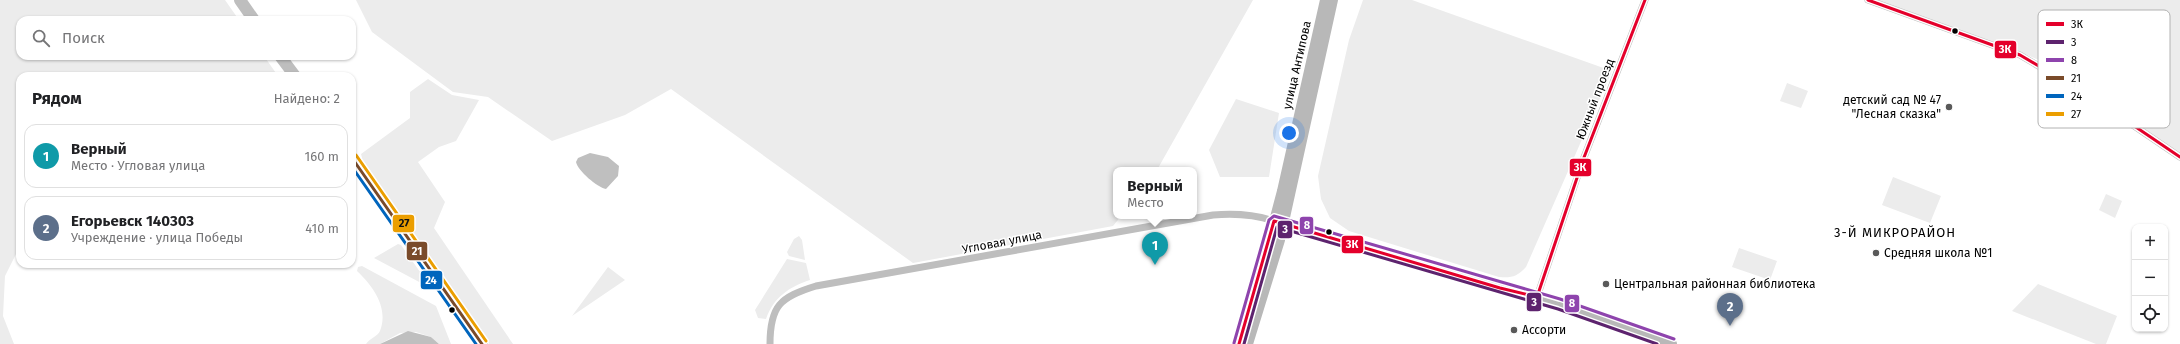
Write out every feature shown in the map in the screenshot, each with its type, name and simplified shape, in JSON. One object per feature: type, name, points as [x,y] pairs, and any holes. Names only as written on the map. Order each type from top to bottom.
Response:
[{"type":"main road","points":[[240,0],[251,16]]},
{"type":"main road","name":"улица Антипова","points":[[1239,344],[1279,222],[1325,0]]},
{"type":"main road","name":"улица Антипова","points":[[1248,344],[1333,0]]},
{"type":"main road","points":[[283,60],[292,72]]},
{"type":"main road","points":[[356,164],[482,344]]},
{"type":"main road","points":[[1279,222],[1500,288],[1538,297],[1672,344]]},
{"type":"street","name":"Южный проезд","points":[[1538,297],[1583,160],[1645,0]]},
{"type":"street","points":[[1868,0],[2020,55],[2038,66]]},
{"type":"street","points":[[2137,128],[2180,157]]},
{"type":"street","name":"Угловая улица","points":[[1197,218],[1213,215],[1248,214],[1279,222]]},
{"type":"street","name":"Угловая улица","points":[[770,344],[772,318],[780,304],[793,295],[816,286],[1191,219]]},
{"type":"shaded area","points":[[0,0],[225,0],[236,16],[16,16],[16,60],[267,60],[275,72],[16,72],[16,254],[5,276],[3,316],[14,344],[0,344]]},
{"type":"shaded area","points":[[356,0],[1253,0],[1159,167],[1113,167],[1113,219],[1119,219],[1113,226],[913,263],[671,89],[625,115],[552,141],[488,97],[453,92],[372,32]]},
{"type":"shaded area","points":[[1363,0],[1412,0],[1612,71],[1526,267],[1517,275],[1510,277],[1499,277],[1349,231],[1330,218],[1321,199],[1318,176],[1349,40]]},
{"type":"shaded area","points":[[1877,0],[2180,0],[2180,155],[2140,128],[2170,128],[2170,10],[2038,10],[2038,60],[2014,49]]},
{"type":"shaded area","points":[[428,79],[452,95],[479,100],[456,141],[439,147],[418,162],[445,202],[434,228],[513,344],[489,344],[364,166],[361,154],[410,118],[410,92]]},
{"type":"shaded area","points":[[1787,83],[1808,91],[1801,108],[1780,101]]},
{"type":"shaded area","points":[[1236,99],[1279,113],[1269,177],[1220,177],[1209,150]]},
{"type":"shaded area","points":[[590,153],[608,157],[619,166],[618,176],[606,189],[602,188],[588,178],[577,166],[576,162],[578,158]]},
{"type":"shaded area","points":[[1893,177],[1941,196],[1930,223],[1882,205]]},
{"type":"shaded area","points":[[2106,194],[2122,201],[2115,218],[2099,210]]},
{"type":"shaded area","points":[[799,236],[802,240],[805,260],[789,256],[787,252],[794,239]]},
{"type":"shaded area","points":[[398,244],[401,245],[425,279],[423,284],[374,258]]},
{"type":"shaded area","points":[[1739,248],[1777,261],[1770,280],[1732,267]]},
{"type":"shaded area","points":[[787,259],[806,263],[810,280],[795,286],[783,294],[773,305],[766,319],[758,318],[755,310]]},
{"type":"shaded area","points":[[362,266],[436,306],[451,344],[439,344],[431,337],[416,332],[400,333],[380,344],[366,344],[380,331],[382,314],[381,306],[374,291],[369,283],[357,271],[358,267]]},
{"type":"shaded area","points":[[608,267],[625,280],[572,316]]},
{"type":"shaded area","points":[[2038,284],[2117,316],[2106,344],[2096,344],[2012,311]]},
{"type":"shaded area","points":[[408,331],[431,337],[439,344],[380,344]]},
{"type":"transit line","name":"3К","points":[[1239,344],[1274,221],[1500,288],[1537,297],[1583,160],[1645,0]]},
{"type":"transit line","name":"3К","points":[[1868,0],[2020,55],[2038,66]]},
{"type":"transit line","name":"3К","points":[[2137,128],[2180,157]]},
{"type":"transit line","name":"27","points":[[356,155],[486,341]]},
{"type":"transit line","name":"21","points":[[356,164],[482,344]]},
{"type":"transit line","name":"24","points":[[356,173],[476,344]]},
{"type":"transit line","name":"8","points":[[1234,343],[1269,220],[1274,216],[1560,299],[1674,339]]},
{"type":"transit line","name":"3","points":[[1244,344],[1277,227],[1558,309],[1657,344]]},
{"type":"place","name":"детский сад № 47 \"Лесная сказка\"","points":[[1949,107]]},
{"type":"place","name":"Средняя школа №1","points":[[1876,253]]},
{"type":"place","name":"Верный","points":[[1155,265]]},
{"type":"place","name":"Центральная районная библиотека","points":[[1606,284]]},
{"type":"place","name":"Егорьевск 140303","points":[[1730,326]]},
{"type":"place","name":"Ассорти","points":[[1514,330]]},
{"type":"district","name":"3-Й МИКРОРАЙОН","points":[[1895,232]]}]
